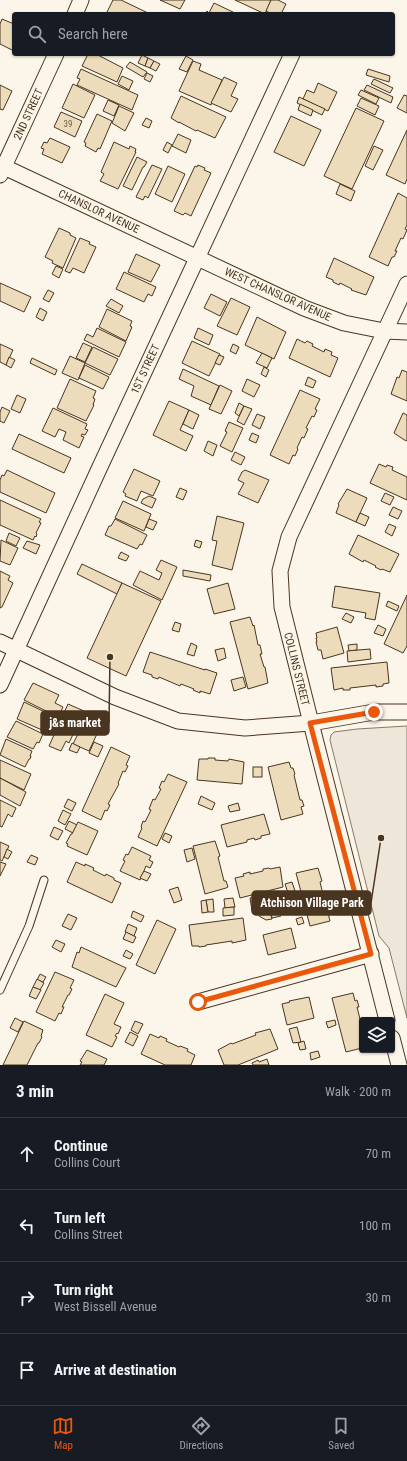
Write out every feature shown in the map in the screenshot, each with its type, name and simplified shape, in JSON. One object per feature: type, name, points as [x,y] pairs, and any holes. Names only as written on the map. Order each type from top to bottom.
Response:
[{"type":"street","points":[[76,12],[81,0]]},
{"type":"street","name":"2ND STREET","points":[[1,169],[55,56]]},
{"type":"street","name":"1ST STREET","points":[[0,685],[291,56]]},
{"type":"street","name":"CHANSLOR AVENUE","points":[[1,169],[197,257]]},
{"type":"street","name":"WEST CHANSLOR AVENUE","points":[[197,257],[304,308],[344,323],[384,331],[407,332]]},
{"type":"street","name":"COLLINS STREET","points":[[387,1017],[310,723],[282,607],[280,571],[289,538],[407,284]]},
{"type":"street","points":[[0,642],[116,697],[178,721],[245,728],[310,723],[374,712],[407,712]]},
{"type":"street","points":[[198,1002],[371,954]]},
{"type":"lane","points":[[0,990],[29,926],[44,880]]},
{"type":"shaded area","points":[[407,726],[407,1018],[389,948],[379,936],[330,740],[331,735],[334,732]]},
{"type":"building","points":[[113,0],[121,0],[146,12],[107,12]]},
{"type":"building","points":[[160,0],[185,0],[180,9]]},
{"type":"building","points":[[235,0],[271,0],[266,12],[261,12]]},
{"type":"building","points":[[271,0],[278,0],[286,4],[282,12],[266,11]]},
{"type":"building","points":[[214,3],[233,12],[210,12]]},
{"type":"building","points":[[2,19],[12,23],[12,50],[0,44],[0,24]]},
{"type":"building","points":[[87,56],[100,56],[123,68],[117,82],[82,66]]},
{"type":"building","points":[[142,56],[148,58],[145,66],[138,63]]},
{"type":"building","points":[[186,56],[193,60],[187,72],[179,69]]},
{"type":"building","points":[[148,58],[154,61],[150,68],[145,66]]},
{"type":"building","points":[[154,61],[160,64],[156,71],[150,68]]},
{"type":"building","points":[[193,61],[201,64],[199,70],[222,80],[211,105],[179,91]]},
{"type":"building","points":[[130,62],[147,72],[143,77],[126,67]]},
{"type":"building","points":[[81,69],[138,95],[132,110],[77,85],[80,79],[77,78]]},
{"type":"building","points":[[368,69],[390,76],[389,82],[366,75]]},
{"type":"building","points":[[147,73],[153,76],[150,82],[144,79]]},
{"type":"building","points":[[122,76],[133,81],[129,90],[118,84]]},
{"type":"building","points":[[224,77],[237,83],[231,96],[238,99],[231,112],[211,103]]},
{"type":"building","points":[[374,79],[393,88],[390,93],[371,84]]},
{"type":"building","points":[[318,83],[337,92],[328,111],[303,99],[307,90],[314,93]]},
{"type":"building","points":[[73,84],[95,95],[84,118],[62,108]]},
{"type":"building","points":[[0,85],[12,91],[3,110],[0,109]]},
{"type":"building","points":[[367,85],[393,97],[391,103],[364,90]]},
{"type":"building","points":[[361,90],[379,98],[376,104],[358,95]]},
{"type":"building","points":[[404,95],[407,96],[407,113],[397,108]]},
{"type":"building","points":[[181,96],[226,117],[215,138],[197,130],[196,131],[171,118]]},
{"type":"building","points":[[299,97],[325,109],[322,115],[297,103]]},
{"type":"building","points":[[361,98],[379,106],[375,115],[357,106]]},
{"type":"building","points":[[108,100],[119,105],[114,116],[103,111]]},
{"type":"building","points":[[300,104],[313,110],[311,116],[298,110]]},
{"type":"building","points":[[119,106],[134,113],[125,131],[112,123]]},
{"type":"building","points":[[356,108],[384,121],[352,189],[324,176]]},
{"type":"building","points":[[61,112],[82,121],[75,137],[54,127]]},
{"type":"building","points":[[97,114],[112,121],[100,149],[98,148],[96,152],[85,146],[86,143],[84,142]]},
{"type":"building","points":[[291,116],[321,130],[304,166],[274,152]]},
{"type":"building","points":[[146,118],[152,121],[149,128],[142,125]]},
{"type":"building","points":[[407,130],[407,179],[405,184],[386,175]]},
{"type":"building","points":[[178,134],[191,140],[186,153],[172,146]]},
{"type":"building","points":[[50,138],[70,147],[62,163],[42,154],[44,149],[41,148],[44,142],[47,143]]},
{"type":"building","points":[[114,142],[129,149],[130,146],[136,149],[136,152],[118,189],[100,181],[104,174],[101,172]]},
{"type":"building","points":[[167,142],[172,145],[168,153],[163,150]]},
{"type":"building","points":[[374,146],[383,150],[373,170],[365,166]]},
{"type":"building","points":[[137,157],[147,162],[132,190],[123,186]]},
{"type":"building","points":[[152,165],[162,169],[148,198],[145,196],[143,200],[136,197]]},
{"type":"building","points":[[198,165],[211,173],[191,216],[185,213],[183,215],[174,211],[195,166],[197,167]]},
{"type":"building","points":[[168,166],[185,174],[172,202],[155,194]]},
{"type":"building","points":[[340,184],[355,191],[351,201],[336,194]]},
{"type":"building","points":[[398,193],[407,198],[407,225],[405,229],[407,230],[403,239],[401,238],[395,251],[397,251],[394,257],[392,257],[388,266],[369,257]]},
{"type":"building","points":[[59,228],[70,233],[70,235],[76,238],[63,268],[52,263],[53,261],[45,257]]},
{"type":"building","points":[[80,238],[90,242],[89,244],[96,247],[84,273],[73,268],[70,273],[65,271]]},
{"type":"building","points":[[136,254],[160,265],[151,282],[128,272]]},
{"type":"building","points":[[334,258],[374,277],[366,295],[351,290],[352,289],[340,283],[339,285],[326,277]]},
{"type":"building","points":[[56,266],[63,269],[59,278],[52,274]]},
{"type":"building","points":[[124,272],[156,287],[152,296],[148,294],[144,302],[116,289]]},
{"type":"building","points":[[0,283],[31,297],[24,312],[0,301]]},
{"type":"building","points":[[48,290],[54,293],[49,302],[43,299]]},
{"type":"building","points":[[211,294],[227,302],[220,316],[204,308]]},
{"type":"building","points":[[231,298],[250,307],[237,335],[217,326]]},
{"type":"building","points":[[111,299],[123,306],[119,313],[106,306]]},
{"type":"building","points":[[40,308],[47,312],[43,321],[36,317]]},
{"type":"building","points":[[107,309],[132,321],[130,326],[132,327],[126,341],[99,327]]},
{"type":"building","points":[[257,317],[286,332],[274,359],[245,345]]},
{"type":"building","points":[[97,328],[126,342],[119,357],[84,340],[87,334],[93,337]]},
{"type":"building","points":[[198,328],[213,335],[209,345],[194,338]]},
{"type":"building","points":[[297,339],[305,343],[307,341],[313,344],[312,346],[324,352],[325,349],[332,352],[331,355],[338,358],[330,377],[289,358]]},
{"type":"building","points":[[192,341],[220,354],[209,376],[182,363]]},
{"type":"building","points":[[83,343],[92,347],[85,362],[76,358]]},
{"type":"building","points":[[0,344],[13,350],[6,365],[0,362]]},
{"type":"building","points":[[233,344],[239,347],[236,354],[230,351]]},
{"type":"building","points":[[93,347],[118,359],[110,375],[85,363]]},
{"type":"building","points":[[262,353],[272,358],[267,368],[256,363]]},
{"type":"building","points":[[219,355],[224,357],[220,365],[215,363]]},
{"type":"building","points":[[70,356],[85,363],[78,380],[62,373]]},
{"type":"building","points":[[9,357],[15,360],[11,368],[6,365]]},
{"type":"building","points":[[32,358],[57,370],[55,375],[30,363]]},
{"type":"building","points":[[85,365],[109,377],[103,389],[79,378]]},
{"type":"building","points":[[264,367],[269,370],[266,377],[261,374]]},
{"type":"building","points":[[183,369],[219,386],[211,405],[191,396],[194,386],[179,379]]},
{"type":"building","points":[[402,370],[407,372],[407,401],[391,394],[397,377],[399,378]]},
{"type":"building","points":[[308,377],[316,381],[313,388],[305,385]]},
{"type":"building","points":[[70,379],[96,391],[93,398],[95,399],[94,405],[86,421],[57,408]]},
{"type":"building","points":[[247,379],[260,385],[254,397],[242,391]]},
{"type":"building","points":[[220,385],[232,391],[221,414],[209,409]]},
{"type":"building","points":[[300,390],[320,399],[315,409],[317,410],[314,417],[312,416],[306,428],[308,429],[304,438],[302,437],[295,456],[293,455],[289,464],[270,455]]},
{"type":"building","points":[[17,395],[26,399],[20,413],[11,409]]},
{"type":"building","points":[[169,401],[189,410],[180,430],[193,436],[186,451],[153,435]]},
{"type":"building","points":[[239,403],[244,406],[239,416],[235,413]]},
{"type":"building","points":[[244,406],[252,409],[244,425],[237,421]]},
{"type":"building","points":[[2,407],[10,411],[4,423],[0,421],[0,412]]},
{"type":"building","points":[[53,408],[87,424],[85,429],[88,430],[85,435],[82,434],[81,436],[84,437],[79,448],[63,440],[66,432],[59,429],[55,437],[42,431]]},
{"type":"building","points":[[189,410],[199,415],[193,429],[183,424]]},
{"type":"building","points":[[403,413],[407,415],[406,441],[394,433]]},
{"type":"building","points":[[257,414],[265,417],[260,429],[252,425]]},
{"type":"building","points":[[229,422],[243,428],[232,452],[220,446],[227,432],[225,431]]},
{"type":"building","points":[[252,433],[259,436],[256,443],[249,440]]},
{"type":"building","points":[[19,434],[71,458],[64,473],[12,449]]},
{"type":"building","points":[[208,441],[217,445],[213,456],[204,451]]},
{"type":"building","points":[[235,452],[245,457],[241,465],[231,460]]},
{"type":"building","points":[[379,464],[386,467],[387,465],[393,467],[392,470],[407,477],[407,500],[370,483]]},
{"type":"building","points":[[134,469],[160,481],[153,496],[141,491],[137,501],[125,496],[126,494],[123,492]]},
{"type":"building","points":[[7,470],[55,493],[46,513],[0,492],[0,480],[2,475],[4,476]]},
{"type":"building","points":[[245,470],[269,480],[258,503],[238,494],[244,483],[238,480],[242,472]]},
{"type":"building","points":[[180,488],[187,491],[183,500],[176,497]]},
{"type":"building","points":[[347,489],[367,498],[356,522],[336,513],[338,504]]},
{"type":"building","points":[[385,493],[394,497],[390,505],[381,501]]},
{"type":"building","points":[[149,496],[156,499],[152,508],[141,503],[143,499]]},
{"type":"building","points":[[0,500],[41,519],[36,537],[35,536],[33,540],[0,525]]},
{"type":"building","points":[[123,501],[151,514],[144,531],[115,518]]},
{"type":"building","points":[[393,507],[402,511],[398,519],[389,515]]},
{"type":"building","points":[[360,513],[369,517],[365,526],[356,522]]},
{"type":"building","points":[[217,516],[244,523],[232,570],[212,565],[217,541],[212,540]]},
{"type":"building","points":[[115,519],[147,535],[142,545],[140,544],[137,549],[105,535],[109,526],[111,526]]},
{"type":"building","points":[[149,519],[157,522],[153,530],[146,527]]},
{"type":"building","points":[[389,524],[396,527],[392,536],[385,532]]},
{"type":"building","points":[[9,533],[20,538],[16,546],[6,541]]},
{"type":"building","points":[[358,535],[399,554],[390,572],[381,570],[364,560],[363,562],[349,554]]},
{"type":"building","points":[[1,540],[18,548],[10,565],[0,561]]},
{"type":"building","points":[[196,540],[202,542],[200,548],[194,546]]},
{"type":"building","points":[[27,541],[40,545],[36,554],[23,548]]},
{"type":"building","points":[[121,552],[129,556],[126,561],[118,558]]},
{"type":"building","points":[[161,560],[177,567],[162,600],[133,585],[140,571],[159,580],[162,573],[156,570]]},
{"type":"building","points":[[82,564],[122,583],[117,594],[77,574]]},
{"type":"building","points":[[183,570],[211,575],[210,581],[183,576]]},
{"type":"building","points":[[0,571],[10,576],[8,580],[13,583],[2,607],[0,608]]},
{"type":"building","points":[[122,583],[161,601],[126,676],[87,658]]},
{"type":"building","points":[[228,583],[235,609],[214,614],[207,589]]},
{"type":"building","points":[[335,586],[380,593],[375,620],[365,618],[366,613],[332,607]]},
{"type":"building","points":[[407,595],[407,646],[403,653],[384,644]]},
{"type":"building","points":[[388,601],[399,606],[397,611],[386,606]]},
{"type":"building","points":[[346,613],[354,617],[351,623],[342,619]]},
{"type":"building","points":[[250,617],[253,626],[254,625],[258,645],[260,645],[262,654],[260,654],[265,667],[268,683],[248,689],[230,622]]},
{"type":"building","points":[[175,622],[181,624],[179,632],[172,630]]},
{"type":"building","points":[[378,625],[386,629],[383,636],[374,633]]},
{"type":"building","points":[[337,627],[344,653],[323,659],[321,650],[318,650],[316,633]]},
{"type":"building","points":[[191,643],[197,646],[194,656],[187,654]]},
{"type":"building","points":[[357,644],[357,650],[349,651],[348,645]]},
{"type":"building","points":[[224,648],[226,658],[218,661],[215,650]]},
{"type":"building","points":[[370,649],[371,659],[348,662],[347,651]]},
{"type":"building","points":[[150,652],[217,673],[210,694],[200,691],[200,693],[181,684],[180,686],[159,677],[158,679],[152,677],[152,675],[143,672]]},
{"type":"building","points":[[387,662],[389,683],[376,687],[376,685],[350,688],[350,690],[343,690],[343,688],[334,690],[331,668]]},
{"type":"building","points":[[243,677],[246,687],[234,691],[231,680]]},
{"type":"building","points":[[33,683],[59,695],[55,703],[63,707],[58,717],[24,700]]},
{"type":"building","points":[[24,702],[49,714],[47,720],[49,721],[46,729],[43,727],[42,730],[17,719]]},
{"type":"building","points":[[68,704],[84,711],[69,743],[66,741],[61,751],[49,746]]},
{"type":"building","points":[[88,714],[103,721],[89,751],[73,744]]},
{"type":"building","points":[[16,721],[43,734],[39,743],[37,742],[33,749],[7,737]]},
{"type":"building","points":[[6,739],[32,751],[30,759],[25,767],[0,755]]},
{"type":"building","points":[[94,742],[103,746],[98,757],[89,753]]},
{"type":"building","points":[[72,743],[80,747],[77,753],[69,750]]},
{"type":"building","points":[[111,747],[130,756],[126,765],[128,766],[125,772],[123,771],[118,783],[119,784],[108,804],[110,805],[107,811],[105,810],[101,820],[82,811]]},
{"type":"building","points":[[208,758],[228,761],[229,759],[244,762],[242,784],[197,780],[199,759]]},
{"type":"building","points":[[0,760],[31,774],[24,790],[0,778]]},
{"type":"building","points":[[289,762],[295,774],[300,800],[302,800],[304,806],[301,807],[303,814],[281,820],[268,767]]},
{"type":"building","points":[[253,767],[262,767],[262,777],[253,777]]},
{"type":"building","points":[[168,774],[187,782],[157,846],[138,837],[143,821],[145,822],[151,810],[149,809],[153,799],[155,800],[161,789],[159,788],[162,781],[164,782]]},
{"type":"building","points":[[0,778],[26,792],[20,806],[0,795]]},
{"type":"building","points":[[201,796],[215,803],[212,810],[198,804]]},
{"type":"building","points":[[68,799],[76,803],[72,811],[64,807]]},
{"type":"building","points":[[0,800],[16,808],[12,817],[8,814],[2,827],[0,826]]},
{"type":"building","points":[[238,803],[240,810],[230,812],[228,806]]},
{"type":"building","points":[[63,810],[71,814],[65,825],[58,821]]},
{"type":"building","points":[[264,814],[270,834],[261,836],[261,838],[255,840],[254,838],[247,840],[247,842],[227,847],[221,825]]},
{"type":"building","points":[[69,821],[77,825],[73,833],[65,829]]},
{"type":"building","points":[[78,822],[98,831],[87,855],[67,846],[68,844],[66,843]]},
{"type":"building","points":[[54,827],[63,831],[58,840],[50,836]]},
{"type":"building","points":[[165,833],[172,836],[169,843],[162,839]]},
{"type":"building","points":[[215,841],[220,856],[218,857],[224,881],[226,881],[228,887],[205,894],[193,846]]},
{"type":"building","points":[[0,842],[9,846],[2,861],[0,860]]},
{"type":"building","points":[[132,847],[151,856],[149,860],[153,862],[150,868],[146,866],[140,880],[120,871],[125,861],[123,860],[126,854],[128,855]]},
{"type":"building","points":[[192,848],[195,859],[187,862],[184,850]]},
{"type":"building","points":[[7,849],[12,852],[8,859],[4,857]]},
{"type":"building","points":[[31,855],[38,858],[35,865],[27,862]]},
{"type":"building","points":[[0,862],[6,864],[0,876]]},
{"type":"building","points":[[76,862],[94,868],[93,870],[105,876],[106,874],[121,883],[112,903],[67,882]]},
{"type":"building","points":[[280,867],[283,887],[240,898],[235,878],[244,876],[243,874],[250,872],[250,874],[263,871],[263,869]]},
{"type":"building","points":[[318,868],[322,881],[320,882],[326,907],[329,906],[331,912],[328,913],[330,921],[310,926],[296,873]]},
{"type":"building","points":[[144,871],[151,874],[147,881],[140,878]]},
{"type":"building","points":[[292,882],[295,891],[288,893],[285,884]]},
{"type":"building","points":[[178,887],[182,900],[174,903],[169,890]]},
{"type":"building","points":[[256,897],[263,903],[264,908],[252,911],[250,898]]},
{"type":"building","points":[[233,898],[235,907],[225,908],[224,899]]},
{"type":"building","points":[[213,899],[214,912],[208,912],[206,900]]},
{"type":"building","points":[[206,900],[208,912],[202,913],[201,901]]},
{"type":"building","points":[[279,906],[281,916],[272,918],[270,908]]},
{"type":"building","points":[[234,907],[234,915],[223,916],[223,908]]},
{"type":"building","points":[[269,908],[272,919],[266,920],[259,916],[258,911]]},
{"type":"building","points":[[133,911],[144,916],[141,922],[131,917]]},
{"type":"building","points":[[68,914],[77,918],[71,930],[62,926]]},
{"type":"building","points":[[302,917],[304,923],[298,925],[296,919]]},
{"type":"building","points":[[243,918],[246,940],[199,947],[192,946],[189,925]]},
{"type":"building","points":[[157,920],[176,929],[155,974],[136,965]]},
{"type":"building","points":[[128,924],[137,928],[134,936],[125,932]]},
{"type":"building","points":[[291,928],[296,948],[268,955],[263,935]]},
{"type":"building","points":[[126,932],[136,937],[133,943],[123,939]]},
{"type":"building","points":[[56,940],[65,944],[61,952],[52,947]]},
{"type":"building","points":[[81,947],[126,968],[116,987],[72,967],[77,952],[79,953]]},
{"type":"building","points":[[126,950],[133,954],[130,959],[123,956]]},
{"type":"building","points":[[55,972],[74,980],[70,988],[72,989],[62,1007],[64,1007],[61,1014],[59,1013],[55,1021],[36,1012]]},
{"type":"building","points":[[40,974],[46,977],[43,982],[37,980]]},
{"type":"building","points":[[37,979],[44,983],[40,990],[33,987]]},
{"type":"building","points":[[33,987],[41,990],[36,999],[29,996]]},
{"type":"building","points":[[353,993],[355,1001],[357,1000],[360,1017],[359,1049],[346,1052],[332,998]]},
{"type":"building","points":[[105,994],[124,1003],[114,1024],[121,1027],[118,1034],[117,1033],[115,1036],[117,1037],[112,1047],[86,1035]]},
{"type":"building","points":[[309,997],[314,1018],[287,1025],[282,1004]]},
{"type":"building","points":[[15,1018],[23,1022],[18,1032],[10,1028]]},
{"type":"building","points":[[335,1020],[336,1025],[328,1028],[326,1022]]},
{"type":"building","points":[[24,1021],[43,1030],[42,1037],[27,1065],[3,1065]]},
{"type":"building","points":[[135,1021],[143,1024],[138,1034],[131,1030]]},
{"type":"building","points":[[297,1027],[301,1042],[293,1043],[289,1029]]},
{"type":"building","points":[[270,1029],[278,1049],[238,1065],[224,1065],[218,1050],[231,1043],[232,1044],[256,1035],[255,1033]]},
{"type":"building","points":[[130,1032],[138,1036],[133,1046],[125,1042]]},
{"type":"building","points":[[150,1034],[159,1038],[160,1036],[167,1039],[166,1041],[188,1049],[187,1051],[195,1055],[191,1065],[165,1065],[141,1054]]},
{"type":"building","points":[[304,1041],[306,1049],[300,1050],[298,1043]]},
{"type":"building","points":[[87,1050],[107,1059],[104,1065],[80,1065],[82,1062],[80,1061]]},
{"type":"building","points":[[318,1051],[320,1057],[311,1060],[310,1053]]},
{"type":"building","points":[[267,1059],[269,1065],[253,1065],[252,1063],[258,1060],[259,1062]]},
{"type":"place","name":"j&s market","points":[[110,657]]},
{"type":"place","name":"Atchison Village Park","points":[[381,838]]},
{"type":"route","points":[[198,1002],[371,954],[310,723],[374,712]]}]
